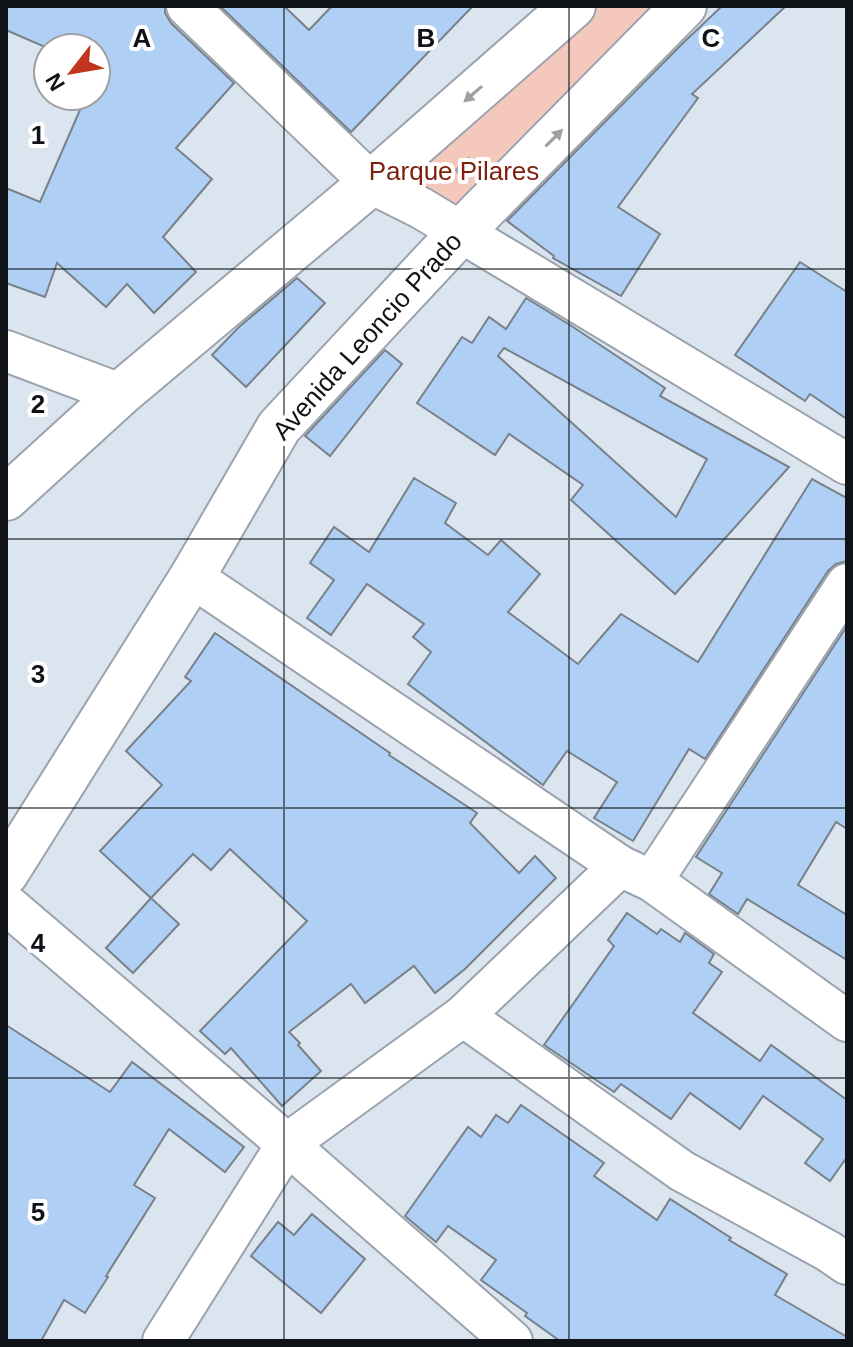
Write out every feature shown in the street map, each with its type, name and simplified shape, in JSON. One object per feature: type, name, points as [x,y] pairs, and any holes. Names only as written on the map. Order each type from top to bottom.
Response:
[{"type":"main road","points":[[6,498],[120,394],[371,183],[573,6]]},
{"type":"main road","name":"Avenida Leoncio Prado","points":[[6,873],[192,577],[279,427],[460,233],[684,6]]},
{"type":"street","points":[[187,6],[371,183],[421,208],[847,464]]},
{"type":"street","points":[[6,351],[120,394]]},
{"type":"street","points":[[192,577],[636,873],[847,1021]]},
{"type":"street","points":[[163,1341],[287,1144],[463,1016],[636,873],[847,584]]},
{"type":"street","points":[[6,904],[512,1341]]},
{"type":"street","points":[[463,1016],[682,1171],[847,1264]]},
{"type":"green space","name":"Parque Pilares","points":[[595,6],[668,6],[452,212],[409,175]]},
{"type":"building","points":[[6,6],[165,6],[171,23],[234,83],[176,148],[212,179],[163,237],[196,272],[154,313],[127,284],[106,307],[57,263],[45,297],[6,283],[6,188],[40,202],[79,112],[112,112],[112,32],[32,32],[32,41],[6,30]]},
{"type":"building","points":[[220,6],[284,6],[309,30],[332,6],[473,6],[351,132]]},
{"type":"building","points":[[722,6],[786,6],[692,94],[698,98],[618,207],[660,234],[621,296],[553,258],[507,221]]},
{"type":"building","points":[[800,262],[847,292],[847,419],[810,394],[805,401],[735,355]]},
{"type":"building","points":[[297,278],[325,303],[246,387],[212,355],[239,327]]},
{"type":"building","points":[[526,298],[665,388],[660,396],[789,467],[675,594],[571,500],[583,485],[509,434],[495,455],[417,403],[462,337],[472,343],[489,317],[506,329]],"holes":[[[504,348],[707,459],[676,517],[498,356]]]},
{"type":"building","points":[[385,350],[402,364],[330,456],[305,436]]},
{"type":"building","points":[[414,478],[456,503],[445,523],[488,555],[501,540],[540,574],[508,612],[578,664],[621,614],[698,662],[812,479],[847,498],[847,561],[836,564],[828,571],[705,759],[689,749],[633,841],[594,818],[617,782],[567,751],[543,785],[408,684],[431,652],[413,637],[424,624],[367,584],[331,635],[307,618],[334,580],[310,563],[334,527],[369,552]]},
{"type":"building","points":[[847,626],[847,829],[836,822],[798,885],[847,915],[847,960],[747,899],[738,914],[709,894],[722,873],[696,857]]},
{"type":"building","points":[[215,633],[477,813],[470,823],[519,873],[535,856],[556,878],[465,969],[435,993],[414,966],[365,1003],[351,984],[289,1032],[321,1071],[282,1106],[231,1048],[225,1054],[200,1031],[307,921],[230,849],[211,870],[193,854],[151,898],[100,851],[162,785],[126,751],[191,681],[185,677]]},
{"type":"building","points":[[151,898],[179,924],[133,973],[106,948]]},
{"type":"building","points":[[627,913],[657,934],[661,929],[680,942],[685,933],[714,954],[709,963],[722,972],[693,1013],[760,1061],[771,1045],[847,1100],[847,1157],[830,1181],[805,1163],[823,1139],[763,1096],[740,1129],[690,1093],[671,1119],[621,1084],[614,1092],[544,1045],[614,946],[608,940]]},
{"type":"building","points":[[6,1025],[110,1092],[132,1062],[244,1147],[225,1172],[169,1129],[134,1185],[155,1198],[108,1277],[85,1313],[64,1300],[41,1341],[6,1341]]},
{"type":"building","points":[[521,1105],[604,1163],[594,1176],[657,1220],[670,1199],[731,1238],[729,1240],[787,1274],[775,1295],[847,1337],[847,1341],[560,1341],[525,1316],[527,1313],[481,1280],[496,1260],[448,1226],[436,1242],[405,1216],[468,1127],[481,1137],[496,1115],[508,1123]]},
{"type":"building","points":[[312,1214],[365,1259],[321,1313],[251,1256],[278,1222],[294,1235]]}]
